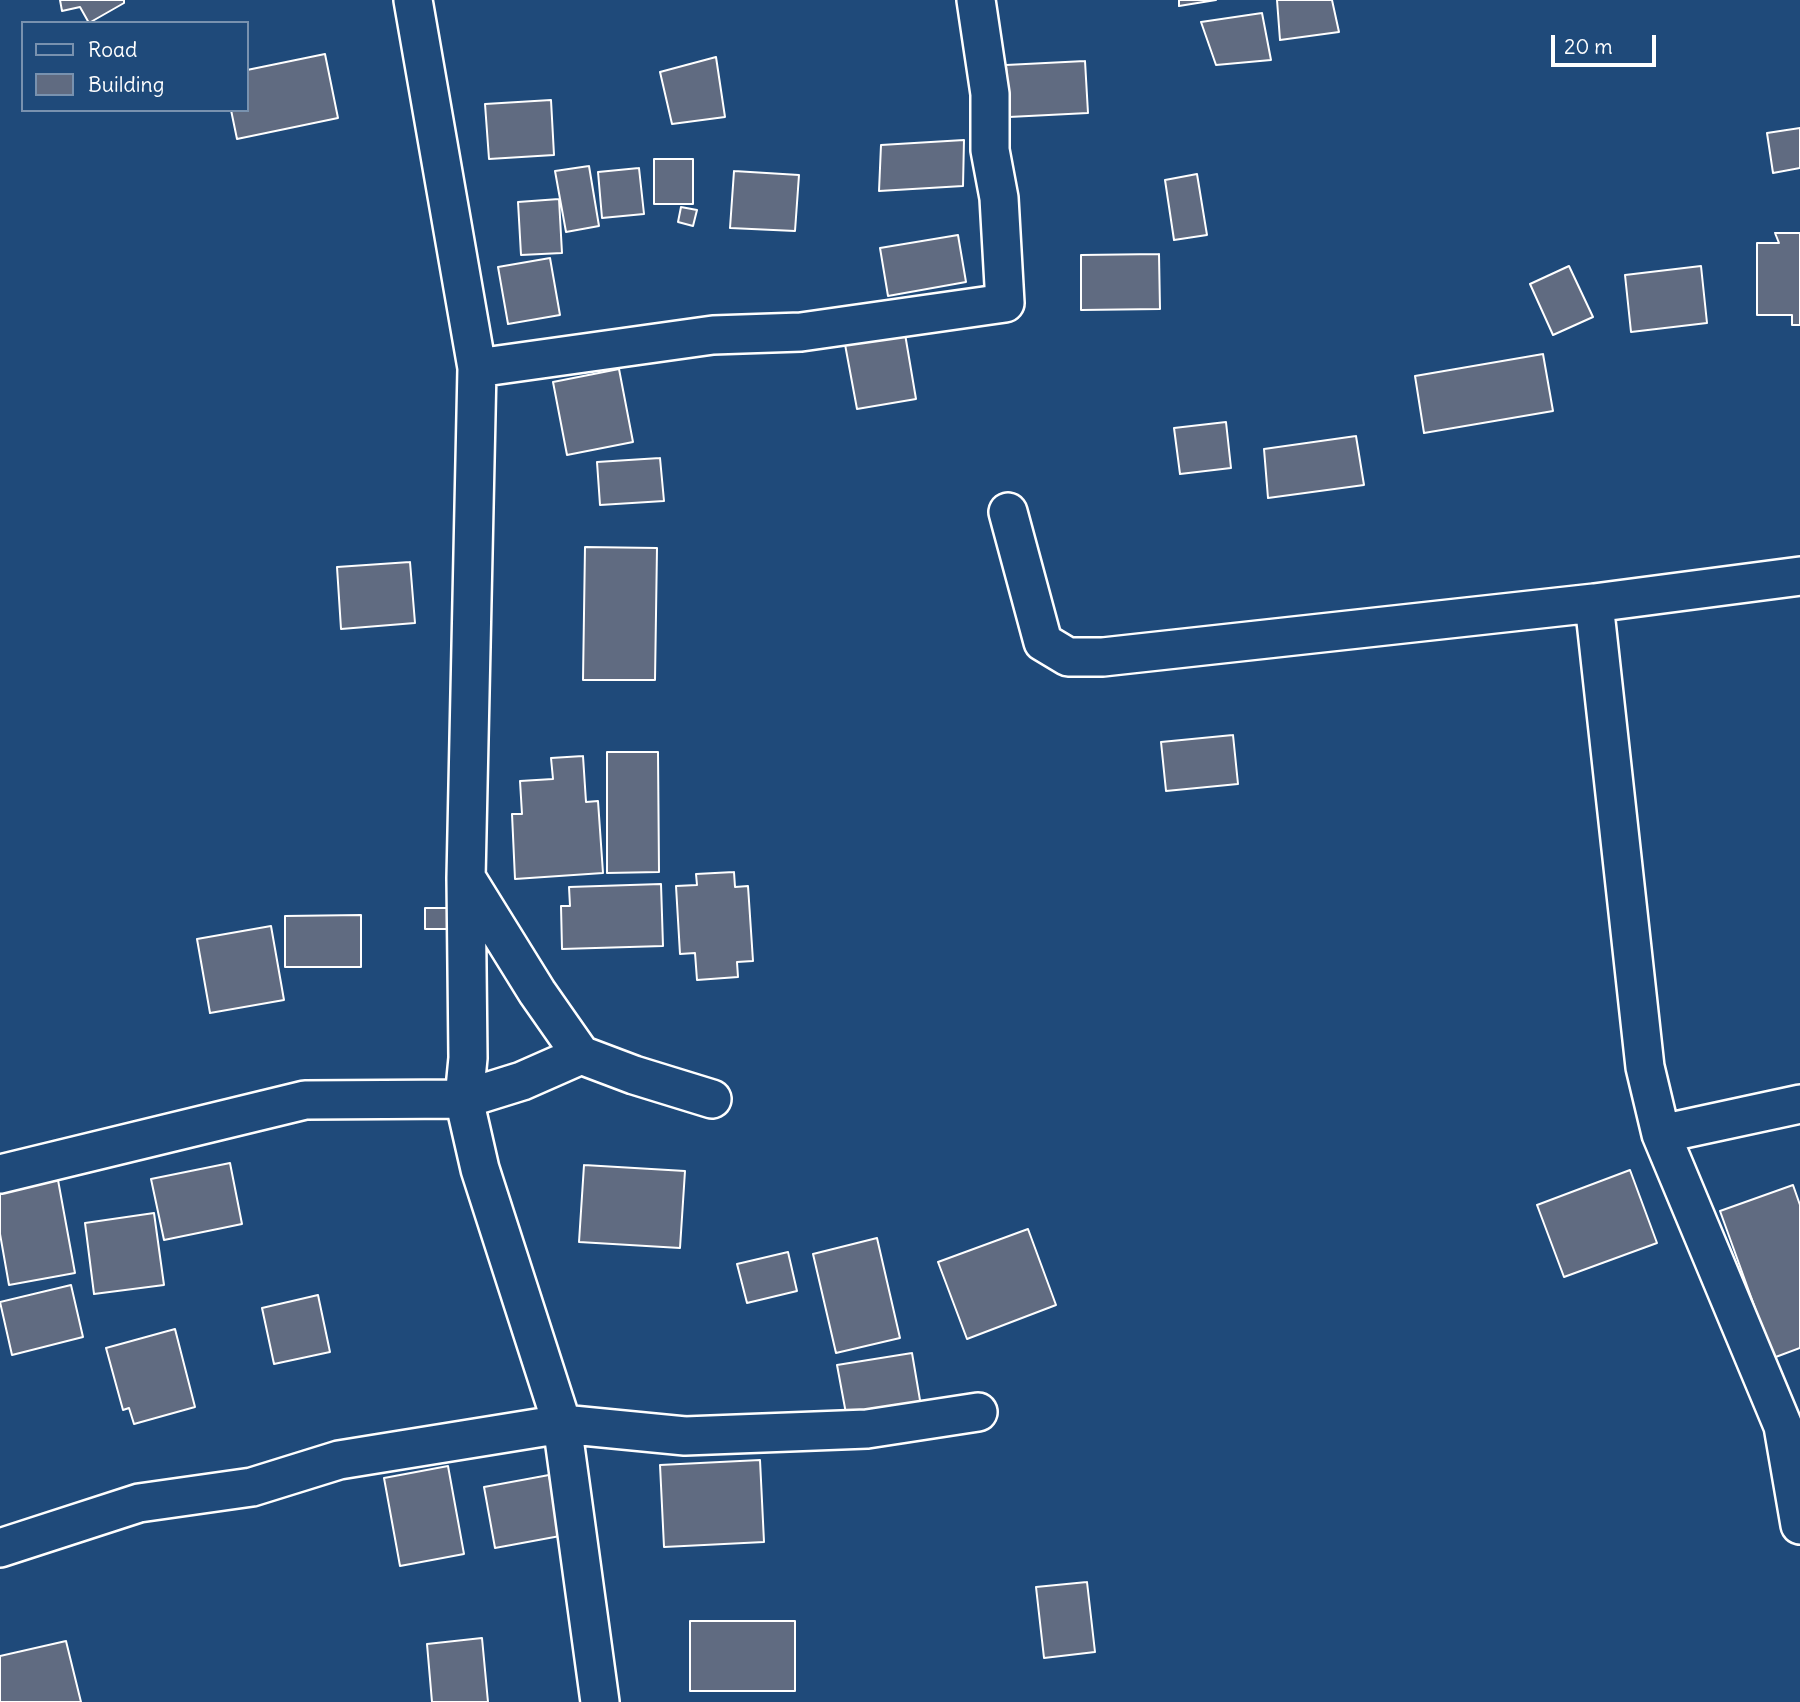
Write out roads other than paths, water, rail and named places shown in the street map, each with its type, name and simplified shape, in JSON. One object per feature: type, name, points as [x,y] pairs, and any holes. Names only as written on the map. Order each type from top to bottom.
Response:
[{"type":"street","points":[[413,0],[477,368],[466,878],[468,1058],[464,1100],[480,1169],[562,1424],[600,1702]]},
{"type":"street","points":[[477,368],[713,335],[801,332],[1006,303],[999,198],[990,150],[990,94],[976,0]]},
{"type":"street","points":[[1008,512],[1043,642],[1068,657],[1104,657],[1594,603],[1800,576]]},
{"type":"street","points":[[1594,603],[1645,1067],[1661,1134],[1783,1426],[1800,1525]]},
{"type":"street","points":[[466,878],[537,992],[581,1055],[712,1099]]},
{"type":"street","points":[[0,1174],[305,1100],[464,1100],[522,1081],[581,1055]]},
{"type":"street","points":[[1661,1134],[1800,1104]]},
{"type":"street","points":[[0,1548],[139,1503],[252,1487],[339,1460],[562,1424],[685,1436],[867,1429],[978,1412]]}]
